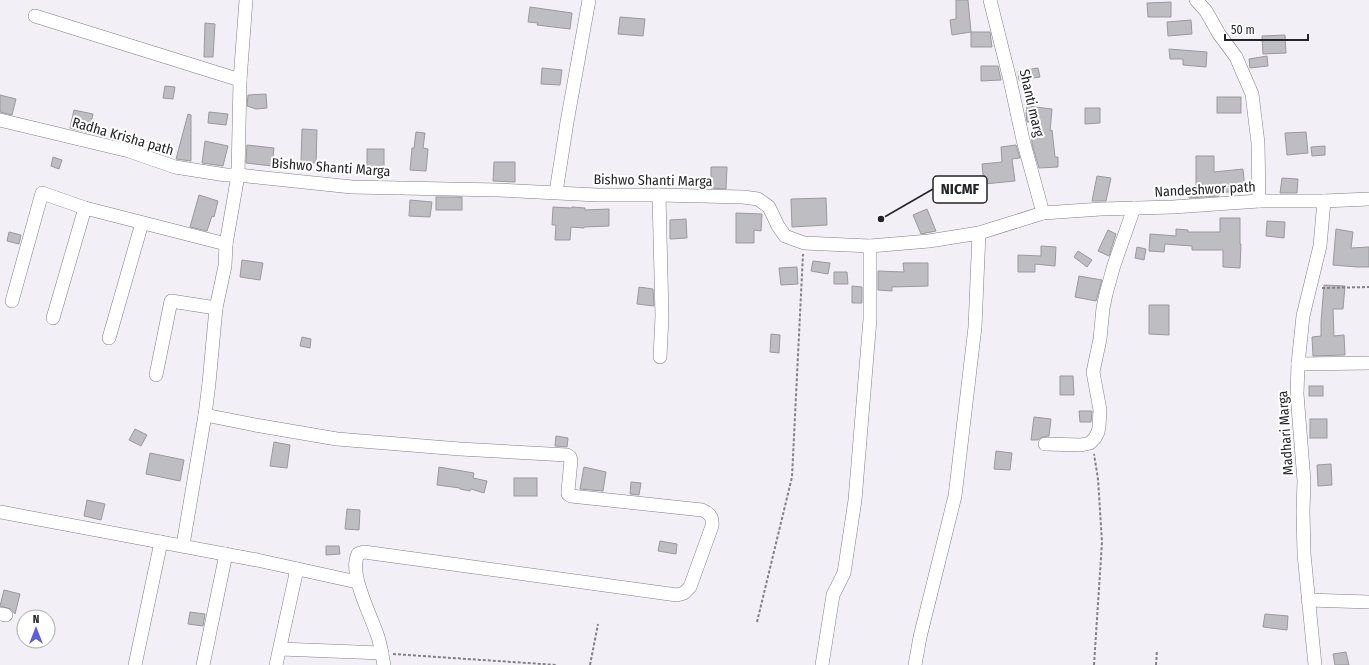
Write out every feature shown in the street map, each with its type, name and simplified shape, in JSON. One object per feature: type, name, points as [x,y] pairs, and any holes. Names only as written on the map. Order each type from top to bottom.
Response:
[{"type":"street","points":[[184,545],[205,415],[216,308],[238,175],[240,80],[246,0]]},
{"type":"street","points":[[556,192],[567,122],[590,0]]},
{"type":"street","name":"Shanti marg","points":[[990,0],[1023,140],[1043,213]]},
{"type":"street","points":[[1196,0],[1206,11],[1219,34],[1236,57],[1252,94],[1258,143],[1259,201]]},
{"type":"street","points":[[35,16],[240,80]]},
{"type":"street","name":"Radha Krisha path","points":[[0,120],[129,151],[175,167],[238,175]]},
{"type":"street","name":"Bishwo Shanti Marga","points":[[238,175],[352,187],[556,192],[597,195],[743,197],[758,199],[769,207],[778,226],[785,236],[804,243],[870,246],[929,241],[979,233],[1043,213]]},
{"type":"street","points":[[12,300],[42,193],[85,208],[226,244]]},
{"type":"street","points":[[659,195],[662,316],[660,357]]},
{"type":"street","name":"Nandeshwor path","points":[[1043,213],[1102,209],[1173,207],[1259,201],[1369,199]]},
{"type":"street","name":"Madhari Marga","points":[[1315,665],[1304,554],[1304,480],[1298,394],[1298,364],[1303,316],[1320,246],[1324,201]]},
{"type":"street","points":[[53,318],[85,208]]},
{"type":"street","points":[[1045,444],[1081,445],[1091,443],[1095,438],[1099,427],[1099,403],[1093,372],[1100,339],[1103,308],[1114,265],[1134,208]]},
{"type":"street","points":[[109,338],[142,223]]},
{"type":"street","points":[[915,665],[920,637],[955,496],[975,327],[979,233]]},
{"type":"street","points":[[822,665],[833,595],[844,573],[856,500],[870,319],[870,246]]},
{"type":"street","points":[[156,375],[172,300],[216,308]]},
{"type":"street","points":[[1298,364],[1369,363]]},
{"type":"street","points":[[205,415],[337,439],[567,455],[571,460],[568,491],[568,494],[571,496],[702,510],[709,512],[713,519],[712,526],[690,587],[684,593],[677,595],[364,552],[358,554],[356,558],[357,582],[379,638],[383,659],[280,649]]},
{"type":"street","points":[[0,512],[184,545],[357,582]]},
{"type":"street","points":[[135,665],[161,542]]},
{"type":"street","points":[[203,665],[226,554]]},
{"type":"street","points":[[276,665],[298,569]]},
{"type":"street","points":[[1308,600],[1369,602]]},
{"type":"path","points":[[757,622],[792,477],[804,243]]},
{"type":"path","points":[[1309,289],[1369,287]]},
{"type":"path","points":[[1091,443],[1098,478],[1102,542],[1094,665]]},
{"type":"path","points":[[590,665],[598,624]]},
{"type":"path","points":[[1156,665],[1158,650]]},
{"type":"path","points":[[383,659],[558,665]]},
{"type":"building","points":[[956,0],[968,0],[971,32],[952,35],[950,20],[956,19]]},
{"type":"building","points":[[1171,2],[1171,17],[1148,17],[1147,3]]},
{"type":"building","points":[[530,7],[572,13],[570,29],[537,25],[538,23],[528,22]]},
{"type":"building","points":[[620,17],[645,19],[643,36],[618,34]]},
{"type":"building","points":[[1191,20],[1192,34],[1168,36],[1167,22]]},
{"type":"building","points":[[205,23],[215,24],[213,57],[204,57]]},
{"type":"building","points":[[971,32],[990,32],[992,47],[971,47]]},
{"type":"building","points":[[1285,35],[1286,53],[1263,54],[1262,36]]},
{"type":"building","points":[[1169,49],[1207,52],[1206,67],[1183,65],[1183,59],[1170,59]]},
{"type":"building","points":[[1267,56],[1268,66],[1250,68],[1249,59]]},
{"type":"building","points":[[981,66],[998,66],[1001,80],[981,81]]},
{"type":"building","points":[[542,68],[562,70],[560,85],[541,84]]},
{"type":"building","points":[[1038,68],[1040,77],[1019,80],[1018,71]]},
{"type":"building","points":[[165,86],[175,87],[173,99],[163,98]]},
{"type":"building","points":[[266,94],[267,108],[256,109],[247,106],[248,95]]},
{"type":"building","points":[[0,95],[16,99],[12,115],[0,112]]},
{"type":"building","points":[[1217,97],[1241,97],[1241,113],[1217,113]]},
{"type":"building","points":[[1027,106],[1052,109],[1050,131],[1052,130],[1055,157],[1058,157],[1058,167],[1039,168],[1032,144],[1031,122],[1027,122]]},
{"type":"building","points":[[1085,108],[1100,108],[1100,123],[1085,124]]},
{"type":"building","points":[[74,110],[93,114],[89,133],[70,128]]},
{"type":"building","points":[[209,112],[228,114],[226,125],[208,123]]},
{"type":"building","points":[[188,114],[191,115],[191,161],[176,159]]},
{"type":"building","points":[[302,129],[317,130],[316,163],[301,163]]},
{"type":"building","points":[[416,132],[425,133],[423,148],[428,149],[426,171],[410,170],[412,148],[414,148]]},
{"type":"building","points":[[1306,132],[1308,153],[1287,155],[1285,133]]},
{"type":"building","points":[[205,141],[228,146],[223,166],[202,163]]},
{"type":"building","points":[[247,145],[274,148],[272,166],[246,163]]},
{"type":"building","points":[[1016,145],[1020,158],[1012,159],[1015,181],[984,184],[982,164],[1002,162],[1001,147]]},
{"type":"building","points":[[1325,146],[1325,155],[1312,156],[1311,147]]},
{"type":"building","points":[[367,149],[384,149],[384,173],[367,173]]},
{"type":"building","points":[[1196,156],[1214,156],[1214,172],[1243,169],[1245,190],[1219,193],[1219,196],[1189,198],[1189,187],[1196,187]]},
{"type":"building","points":[[53,157],[62,160],[59,169],[51,166]]},
{"type":"building","points":[[494,162],[515,162],[515,182],[493,181]]},
{"type":"building","points":[[711,167],[727,167],[726,189],[711,188]]},
{"type":"building","points":[[1097,176],[1111,178],[1106,201],[1092,201]]},
{"type":"building","points":[[1282,178],[1298,179],[1297,193],[1280,193]]},
{"type":"building","points":[[199,195],[218,201],[214,217],[212,216],[207,231],[190,227]]},
{"type":"building","points":[[436,197],[462,197],[462,210],[436,210]]},
{"type":"building","points":[[826,198],[827,225],[792,227],[791,199]]},
{"type":"building","points":[[410,200],[432,202],[430,217],[409,216]]},
{"type":"building","points":[[553,207],[585,208],[585,210],[609,209],[609,226],[584,228],[571,227],[570,240],[555,240],[556,225],[552,225]]},
{"type":"building","points":[[927,209],[936,231],[921,234],[913,215]]},
{"type":"building","points":[[736,213],[762,214],[761,231],[754,230],[754,243],[736,243]]},
{"type":"building","points":[[1220,218],[1240,218],[1240,268],[1223,267],[1223,250],[1192,250],[1192,246],[1165,244],[1164,252],[1149,251],[1150,234],[1176,236],[1176,229],[1188,230],[1188,232],[1220,232]]},
{"type":"building","points":[[686,219],[687,238],[670,239],[670,220]]},
{"type":"building","points":[[1267,221],[1285,222],[1284,238],[1266,236]]},
{"type":"building","points":[[1336,229],[1353,232],[1351,248],[1369,247],[1369,267],[1333,265]]},
{"type":"building","points":[[1108,230],[1116,234],[1109,256],[1098,251]]},
{"type":"building","points":[[9,232],[21,235],[19,244],[7,241]]},
{"type":"building","points":[[1041,246],[1056,247],[1055,266],[1035,264],[1035,272],[1018,272],[1018,255],[1041,256]]},
{"type":"building","points":[[1137,247],[1146,249],[1144,260],[1135,258]]},
{"type":"building","points":[[1078,251],[1092,260],[1087,267],[1074,257]]},
{"type":"building","points":[[242,260],[263,263],[260,280],[240,277]]},
{"type":"building","points":[[813,261],[830,263],[828,274],[811,271]]},
{"type":"building","points":[[903,263],[928,263],[928,286],[892,287],[892,291],[878,290],[878,271],[904,272]]},
{"type":"building","points":[[797,267],[798,284],[781,285],[779,268]]},
{"type":"building","points":[[834,272],[847,272],[848,284],[834,284]]},
{"type":"building","points":[[1079,276],[1102,280],[1096,301],[1075,297]]},
{"type":"building","points":[[1324,285],[1345,286],[1343,309],[1333,309],[1334,336],[1344,335],[1345,355],[1313,356],[1312,337],[1321,336]]},
{"type":"building","points":[[852,286],[862,287],[862,303],[852,303]]},
{"type":"building","points":[[639,287],[653,289],[654,306],[637,304]]},
{"type":"building","points":[[1149,305],[1169,305],[1169,335],[1149,334]]},
{"type":"building","points":[[771,334],[780,335],[779,353],[770,352]]},
{"type":"building","points":[[302,337],[311,339],[310,348],[300,346]]},
{"type":"building","points":[[1060,376],[1073,376],[1074,395],[1060,395]]},
{"type":"building","points":[[1309,386],[1323,386],[1323,396],[1309,396]]},
{"type":"building","points":[[1079,411],[1092,411],[1091,422],[1080,422]]},
{"type":"building","points":[[1034,417],[1051,419],[1049,436],[1042,437],[1038,440],[1031,440]]},
{"type":"building","points":[[1310,419],[1327,419],[1327,438],[1310,438]]},
{"type":"building","points":[[135,429],[147,435],[141,446],[129,440]]},
{"type":"building","points":[[556,436],[568,438],[567,447],[555,446]]},
{"type":"building","points":[[274,442],[290,445],[287,468],[270,466]]},
{"type":"building","points":[[996,451],[1012,453],[1010,470],[994,469]]},
{"type":"building","points":[[150,453],[184,460],[180,481],[146,474]]},
{"type":"building","points":[[1331,464],[1332,485],[1318,486],[1317,465]]},
{"type":"building","points":[[439,467],[474,473],[473,478],[487,481],[484,493],[471,489],[470,491],[437,485]]},
{"type":"building","points":[[584,467],[606,472],[603,491],[580,489]]},
{"type":"building","points":[[514,478],[537,478],[537,496],[514,496]]},
{"type":"building","points":[[631,482],[641,483],[639,495],[630,494]]},
{"type":"building","points":[[87,500],[105,504],[101,520],[84,516]]},
{"type":"building","points":[[347,509],[360,510],[359,530],[345,529]]},
{"type":"building","points":[[660,541],[677,544],[676,554],[658,551]]},
{"type":"building","points":[[326,546],[339,546],[340,554],[326,555]]},
{"type":"building","points":[[4,590],[20,594],[15,614],[11,609],[0,606]]},
{"type":"building","points":[[190,612],[205,614],[203,626],[188,624]]},
{"type":"building","points":[[1265,614],[1288,616],[1287,630],[1263,627]]},
{"type":"building","points":[[1346,652],[1349,665],[1335,665],[1333,654]]},
{"type":"place","name":"NICMF","points":[[881,219]]}]
